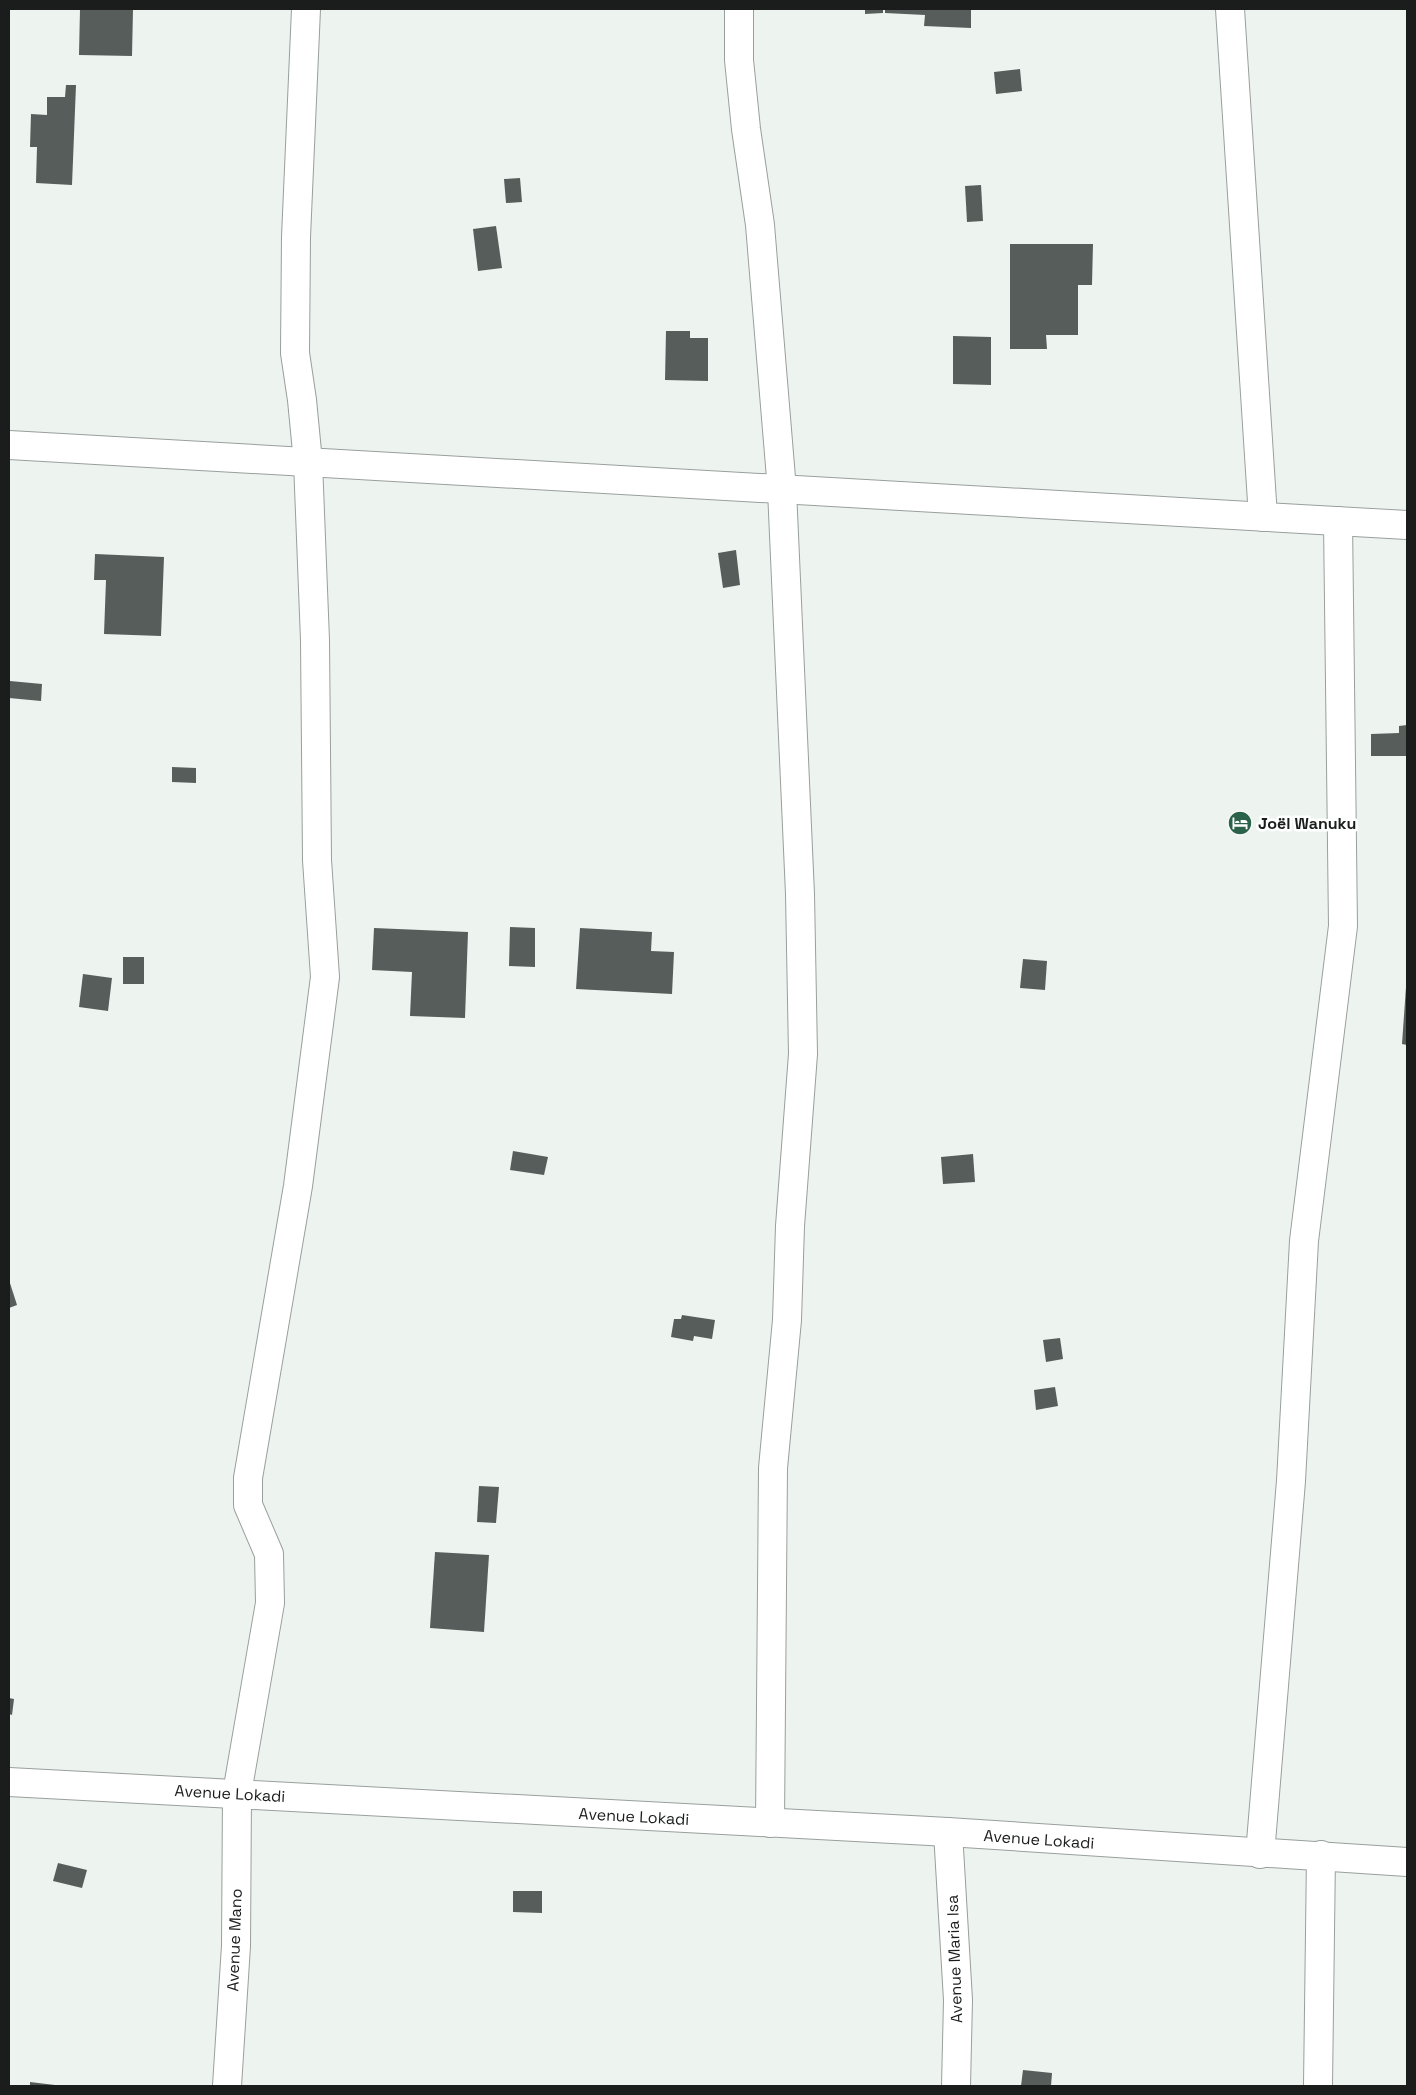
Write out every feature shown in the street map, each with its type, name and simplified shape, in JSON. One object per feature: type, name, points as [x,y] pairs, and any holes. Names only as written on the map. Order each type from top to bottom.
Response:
[{"type":"street","name":"Avenue Mano","points":[[227,2086],[236,1946],[237,1793],[270,1603],[269,1554],[248,1505],[248,1478],[298,1186],[325,978],[317,860],[315,640],[308,462],[295,353],[294,303],[302,66],[306,9]]},
{"type":"street","points":[[738,9],[739,60],[746,128],[760,225],[782,490],[800,894],[803,1054],[790,1226],[787,1320],[773,1468],[770,1824]]},
{"type":"street","points":[[1230,9],[1263,517]]},
{"type":"street","points":[[9,445],[1407,525]]},
{"type":"street","points":[[1260,1854],[1292,1482],[1304,1241],[1343,926],[1338,521]]},
{"type":"street","name":"Avenue Lokadi","points":[[9,1782],[948,1832],[1260,1854],[1321,1855],[1407,1862]]},
{"type":"street","name":"Avenue Maria Isa","points":[[948,1832],[958,2000],[956,2086]]},
{"type":"street","points":[[1318,2086],[1321,1855]]},
{"type":"building","points":[[80,9],[133,9],[132,56],[79,55]]},
{"type":"building","points":[[865,9],[883,9],[883,13],[865,14]]},
{"type":"building","points":[[885,9],[971,9],[971,28],[924,26],[925,15],[885,13]]},
{"type":"building","points":[[1020,69],[1022,91],[996,94],[994,72]]},
{"type":"building","points":[[66,85],[76,85],[72,185],[36,183],[37,147],[30,147],[31,114],[47,115],[47,97],[65,97]]},
{"type":"building","points":[[520,178],[522,202],[506,203],[504,179]]},
{"type":"building","points":[[981,185],[983,221],[967,222],[965,186]]},
{"type":"building","points":[[496,226],[502,268],[478,271],[473,229]]},
{"type":"building","points":[[1010,244],[1093,244],[1092,285],[1078,285],[1078,335],[1046,335],[1047,349],[1010,349]]},
{"type":"building","points":[[666,331],[690,331],[690,338],[708,338],[708,381],[665,380]]},
{"type":"building","points":[[953,336],[991,337],[991,385],[953,384]]},
{"type":"building","points":[[736,550],[740,585],[723,588],[718,553]]},
{"type":"building","points":[[95,554],[164,557],[161,636],[104,634],[106,580],[94,580]]},
{"type":"building","points":[[10,681],[42,684],[41,701],[9,698]]},
{"type":"building","points":[[1407,725],[1407,756],[1371,756],[1371,734],[1399,733],[1399,726]]},
{"type":"building","points":[[172,767],[196,768],[196,783],[172,782]]},
{"type":"building","points":[[510,927],[535,928],[535,967],[509,966]]},
{"type":"building","points":[[374,928],[468,932],[465,1018],[410,1016],[412,972],[372,970]]},
{"type":"building","points":[[580,928],[652,932],[651,951],[674,952],[672,994],[576,989]]},
{"type":"building","points":[[123,957],[144,957],[144,984],[123,984]]},
{"type":"building","points":[[1023,959],[1047,961],[1045,990],[1020,988]]},
{"type":"building","points":[[83,974],[112,978],[108,1011],[79,1007]]},
{"type":"building","points":[[1407,987],[1407,1045],[1402,1044]]},
{"type":"building","points":[[513,1151],[548,1157],[544,1175],[510,1170]]},
{"type":"building","points":[[973,1154],[975,1182],[943,1184],[941,1157]]},
{"type":"building","points":[[9,1280],[17,1305],[9,1308]]},
{"type":"building","points":[[682,1315],[715,1320],[712,1339],[694,1336],[693,1341],[671,1337],[674,1319],[681,1319]]},
{"type":"building","points":[[1060,1338],[1063,1359],[1046,1362],[1043,1340]]},
{"type":"building","points":[[1055,1387],[1058,1406],[1036,1410],[1034,1390]]},
{"type":"building","points":[[479,1486],[499,1487],[496,1523],[477,1522]]},
{"type":"building","points":[[435,1552],[489,1555],[484,1632],[430,1628]]},
{"type":"building","points":[[9,1698],[14,1699],[12,1715],[9,1714]]},
{"type":"building","points":[[58,1863],[87,1870],[82,1888],[53,1881]]},
{"type":"building","points":[[513,1891],[542,1891],[542,1913],[513,1912]]},
{"type":"building","points":[[1023,2070],[1052,2073],[1051,2086],[1021,2086]]},
{"type":"building","points":[[30,2082],[55,2085],[55,2086],[30,2086]]},
{"type":"place","name":"Joël Wanuku","points":[[1240,823]]}]
